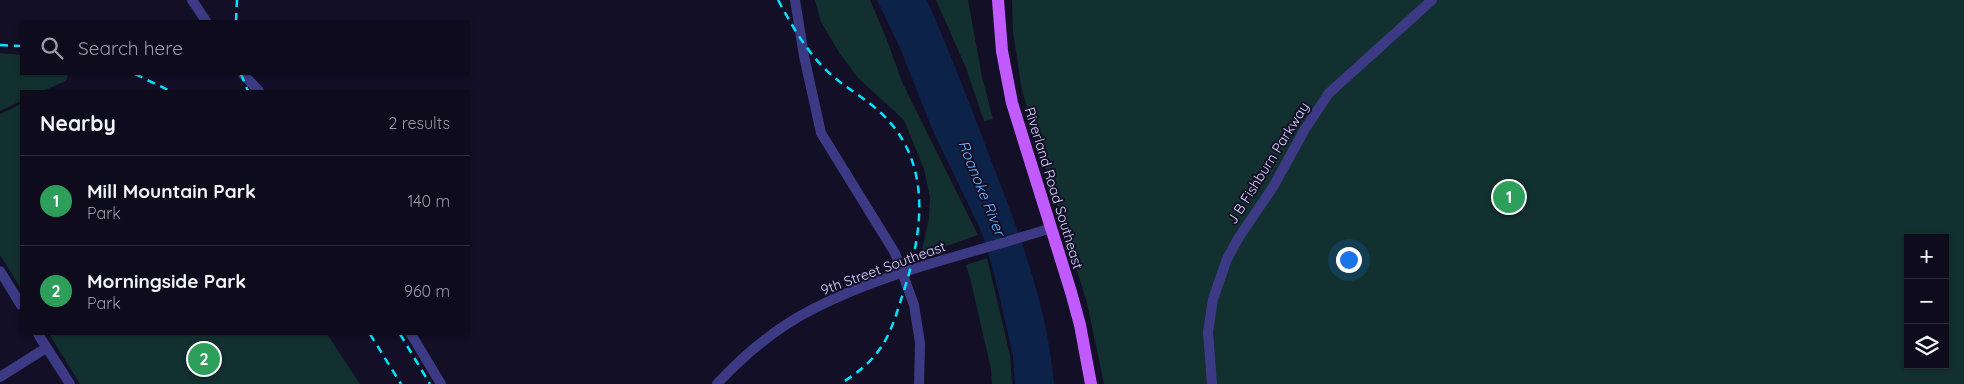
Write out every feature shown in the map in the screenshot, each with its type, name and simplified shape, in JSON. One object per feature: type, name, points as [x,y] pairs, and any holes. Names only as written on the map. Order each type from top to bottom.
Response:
[{"type":"main road","name":"Riverland Road Southeast","points":[[998,0],[1002,51],[1008,88],[1080,325],[1091,384]]},
{"type":"street","points":[[192,0],[205,20]]},
{"type":"street","points":[[795,0],[804,56],[821,133],[890,244],[903,273],[918,321],[921,361],[918,384]]},
{"type":"street","name":"J B Fishburn Parkway","points":[[1212,384],[1209,357],[1210,315],[1218,280],[1239,236],[1273,187],[1305,129],[1329,93],[1432,0]]},
{"type":"street","points":[[244,75],[258,90]]},
{"type":"street","name":"9th Street Southeast","points":[[720,382],[762,342],[811,310],[833,299],[903,273],[1051,228]]},
{"type":"street","points":[[0,272],[20,303]]},
{"type":"street","points":[[39,335],[70,384]]},
{"type":"street","points":[[412,335],[441,384]]},
{"type":"street","points":[[0,377],[46,348]]},
{"type":"green space","points":[[815,0],[870,0],[902,82],[978,235],[921,255],[929,218],[930,197],[924,169],[904,120],[858,78],[840,54],[821,22]]},
{"type":"green space","points":[[936,0],[968,0],[982,77],[993,119],[984,121],[966,68]]},
{"type":"green space","points":[[1012,0],[1964,0],[1964,384],[1104,384],[1087,303],[1022,91],[1013,32]]},
{"type":"green space","points":[[0,53],[20,55],[20,75],[68,75],[66,81],[45,90],[20,90],[20,101],[0,111]]},
{"type":"green space","points":[[20,104],[20,287],[0,255],[0,114]]},
{"type":"green space","points":[[987,258],[1010,355],[1012,384],[992,384],[991,369],[966,265]]},
{"type":"green space","points":[[50,335],[328,335],[360,384],[80,384]]},
{"type":"water","name":"Roanoke River","points":[[877,0],[927,0],[1006,198],[1024,250],[1040,303],[1051,357],[1054,384],[1015,384],[1013,356],[994,273],[982,233],[933,131],[900,48]]},
{"type":"railway","points":[[236,20],[237,0]]},
{"type":"railway","points":[[778,0],[799,36],[825,69],[881,113],[897,132],[909,152],[916,173],[919,195],[916,241],[895,318],[884,343],[876,354],[867,364],[840,384]]},
{"type":"railway","points":[[0,45],[20,46]]},
{"type":"railway","points":[[137,75],[168,90]]},
{"type":"railway","points":[[241,75],[248,90]]},
{"type":"railway","points":[[371,335],[401,384]]},
{"type":"railway","points":[[401,335],[430,384]]},
{"type":"place","name":"Mill Mountain Park","points":[[1509,197]]},
{"type":"place","name":"Morningside Park","points":[[204,359]]}]
